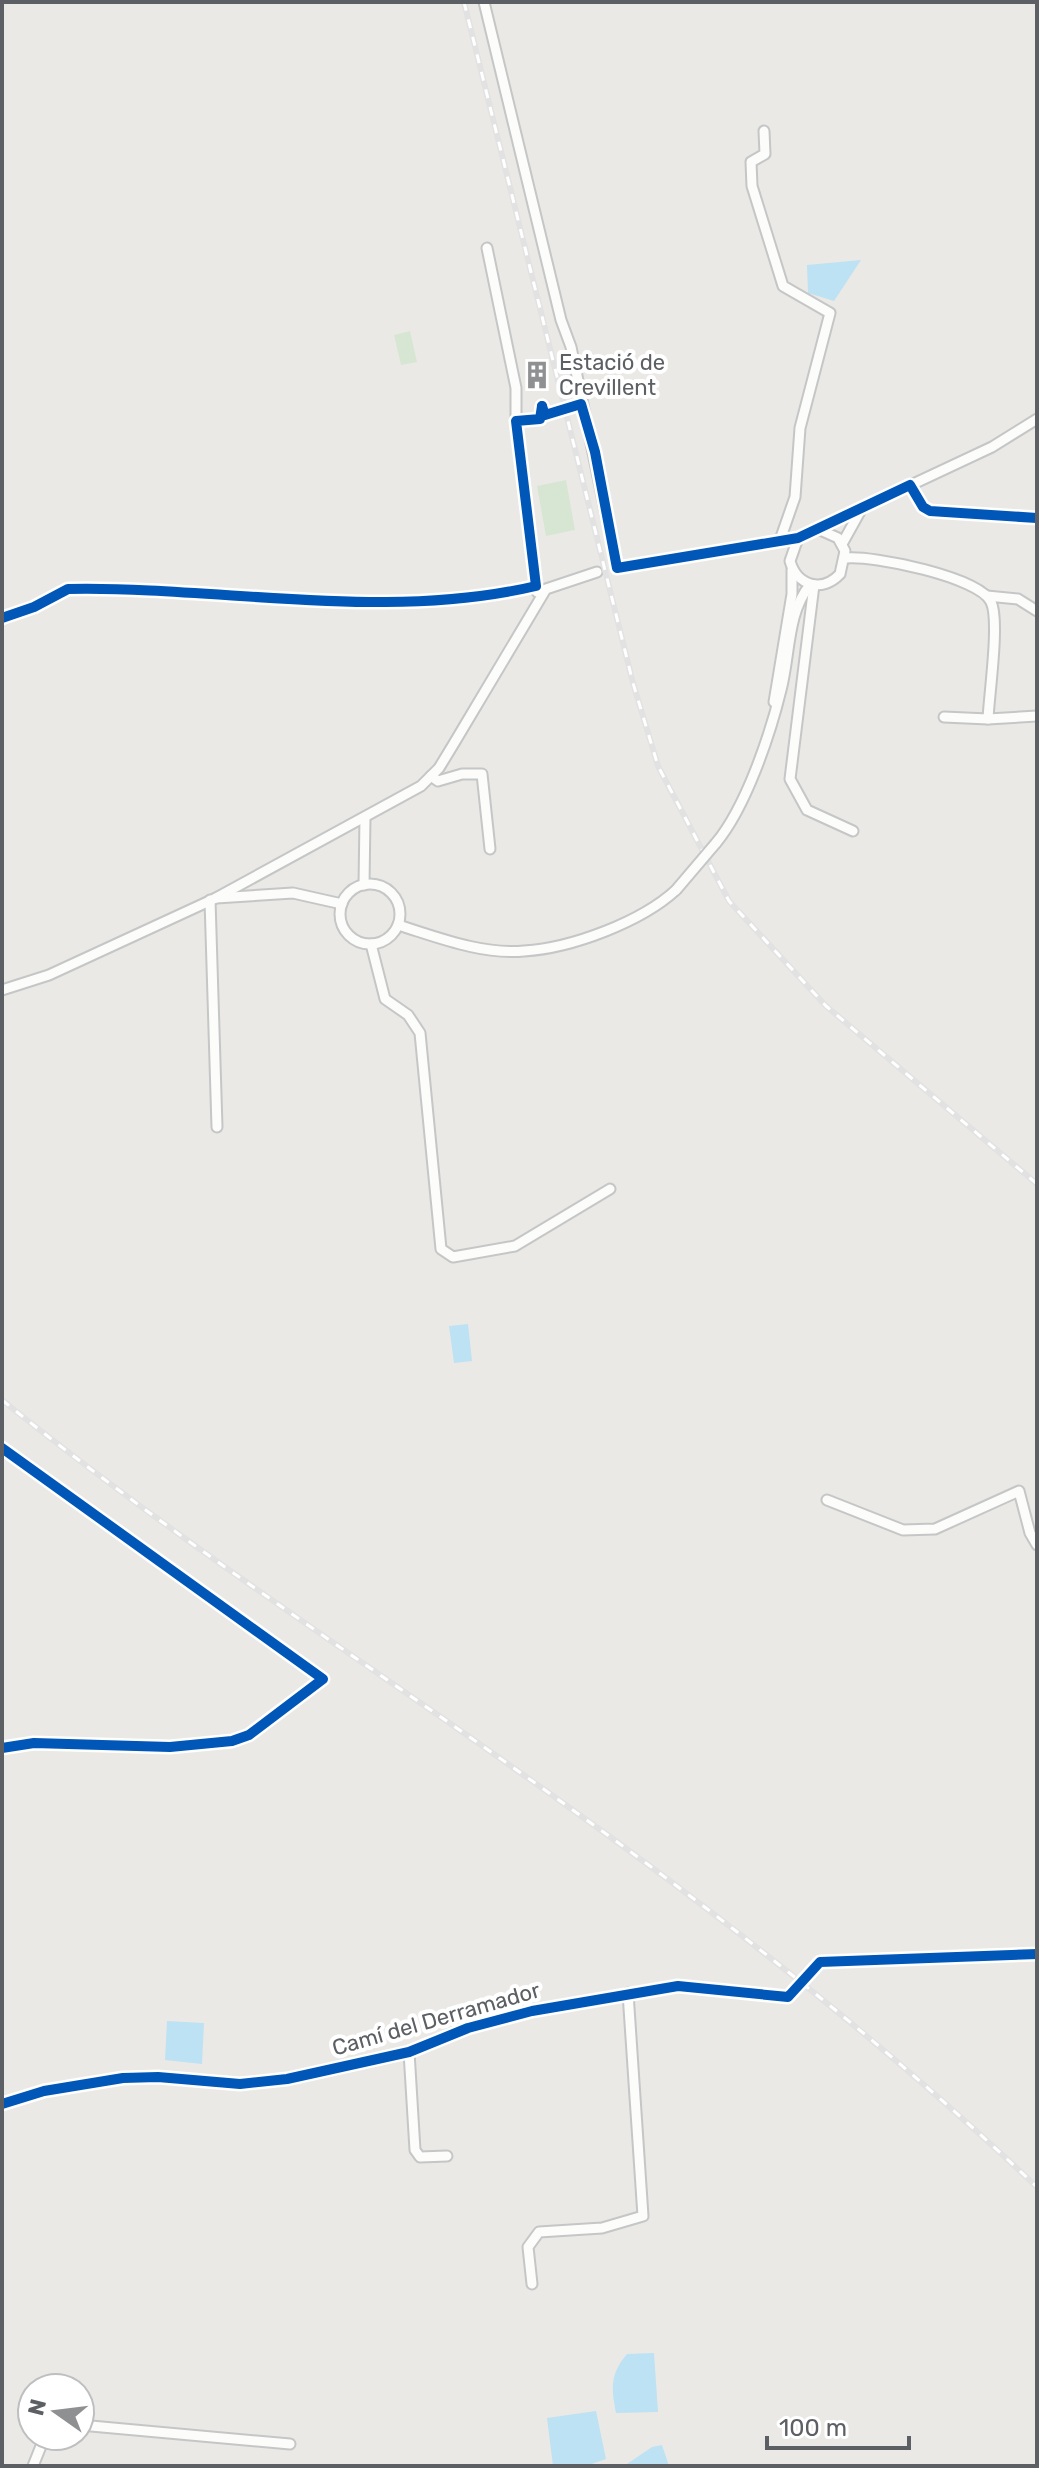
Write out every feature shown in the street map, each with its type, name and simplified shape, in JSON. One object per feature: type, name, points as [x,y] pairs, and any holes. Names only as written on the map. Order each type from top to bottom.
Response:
[{"type":"street","points":[[484,2],[561,320],[571,347],[617,568],[798,538],[992,447],[1037,419]]},
{"type":"street","points":[[764,131],[765,154],[751,162],[752,186],[783,286],[830,313],[800,428],[795,497],[780,540]]},
{"type":"street","points":[[487,248],[516,388],[516,421],[538,600]]},
{"type":"street","points":[[910,485],[923,507],[930,511],[1037,518]]},
{"type":"street","points":[[842,544],[862,507]]},
{"type":"street","points":[[398,925],[459,944],[523,952],[592,936],[657,908],[725,832],[757,762],[774,709],[797,608],[812,585],[835,580],[846,558],[842,544],[832,533],[818,529]]},
{"type":"street","points":[[774,709],[774,690],[792,594],[790,552],[798,538]]},
{"type":"street","points":[[846,558],[861,557],[902,565],[963,582],[987,596],[993,604],[994,626],[988,719]]},
{"type":"street","points":[[792,569],[812,585]]},
{"type":"street","points":[[2,990],[49,975],[213,899],[421,786],[453,745],[546,589],[597,572]]},
{"type":"street","points":[[812,585],[790,779],[807,810],[853,831]]},
{"type":"street","points":[[2,618],[34,607],[68,589],[386,601],[494,596],[536,586]]},
{"type":"street","points":[[987,596],[1018,599],[1037,611]]},
{"type":"street","points":[[944,717],[988,719],[1037,716]]},
{"type":"street","points":[[431,776],[438,781],[462,774],[482,774],[490,849]]},
{"type":"street","points":[[364,885],[365,817]]},
{"type":"street","points":[[364,885],[390,892],[399,907],[398,925],[385,940],[371,944],[355,940],[347,933],[340,914],[342,904],[355,888],[364,885]]},
{"type":"street","points":[[213,899],[293,893],[342,904]]},
{"type":"street","points":[[213,899],[217,1127]]},
{"type":"street","points":[[371,944],[385,999],[408,1015],[420,1033],[441,1249],[453,1257],[515,1246],[610,1189]]},
{"type":"street","points":[[2,1448],[323,1679],[249,1735],[232,1741],[170,1747],[34,1743],[2,1748]]},
{"type":"street","points":[[827,1500],[903,1530],[935,1529],[1019,1491],[1030,1533],[1037,1545]]},
{"type":"street","points":[[820,1962],[1037,1954]]},
{"type":"street","name":"Camí del Derramador","points":[[2,2104],[44,2091],[123,2078],[158,2077],[240,2084],[287,2079],[409,2052],[468,2028],[532,2011],[678,1986],[788,1997]]},
{"type":"street","points":[[532,2284],[528,2247],[539,2232],[602,2228],[643,2216],[628,1993]]},
{"type":"street","points":[[409,2052],[415,2150],[420,2157],[447,2156]]},
{"type":"street","points":[[96,2426],[290,2444]]},
{"type":"green space","points":[[410,331],[417,362],[401,365],[394,335]]},
{"type":"green space","points":[[566,480],[575,530],[546,536],[537,486]]},
{"type":"water","points":[[861,260],[834,301],[808,293],[807,265]]},
{"type":"water","points":[[468,1324],[472,1361],[454,1363],[449,1326]]},
{"type":"water","points":[[167,2021],[204,2023],[202,2064],[165,2060]]},
{"type":"water","points":[[654,2353],[658,2412],[616,2413],[613,2382],[621,2361],[627,2354]]},
{"type":"water","points":[[596,2411],[606,2459],[586,2466],[553,2466],[547,2418]]},
{"type":"water","points":[[662,2445],[669,2466],[624,2466],[652,2447]]},
{"type":"tunnel","points":[[788,1997],[820,1962]]},
{"type":"railway","points":[[464,2],[633,683],[658,766],[729,901],[826,1006],[1037,1184]]},
{"type":"railway","points":[[2,1400],[211,1557],[499,1757],[692,1897],[868,2037],[1037,2187]]},
{"type":"cycle path","points":[[542,406],[545,415],[581,404],[595,452],[617,568],[798,538],[910,485],[923,507],[930,511],[1037,518]]},
{"type":"cycle path","points":[[2,618],[34,607],[68,589],[126,589],[362,602],[479,596],[536,586],[516,421],[540,419],[542,406]]},
{"type":"cycle path","points":[[2,1448],[323,1679],[249,1735],[232,1741],[170,1747],[34,1743],[2,1748]]},
{"type":"cycle path","points":[[2,2104],[44,2091],[123,2078],[158,2077],[240,2084],[287,2079],[409,2052],[468,2028],[532,2011],[678,1986],[788,1997],[820,1962],[1037,1954]]},
{"type":"place","name":"Estació de Crevillent","points":[[537,375]]}]
